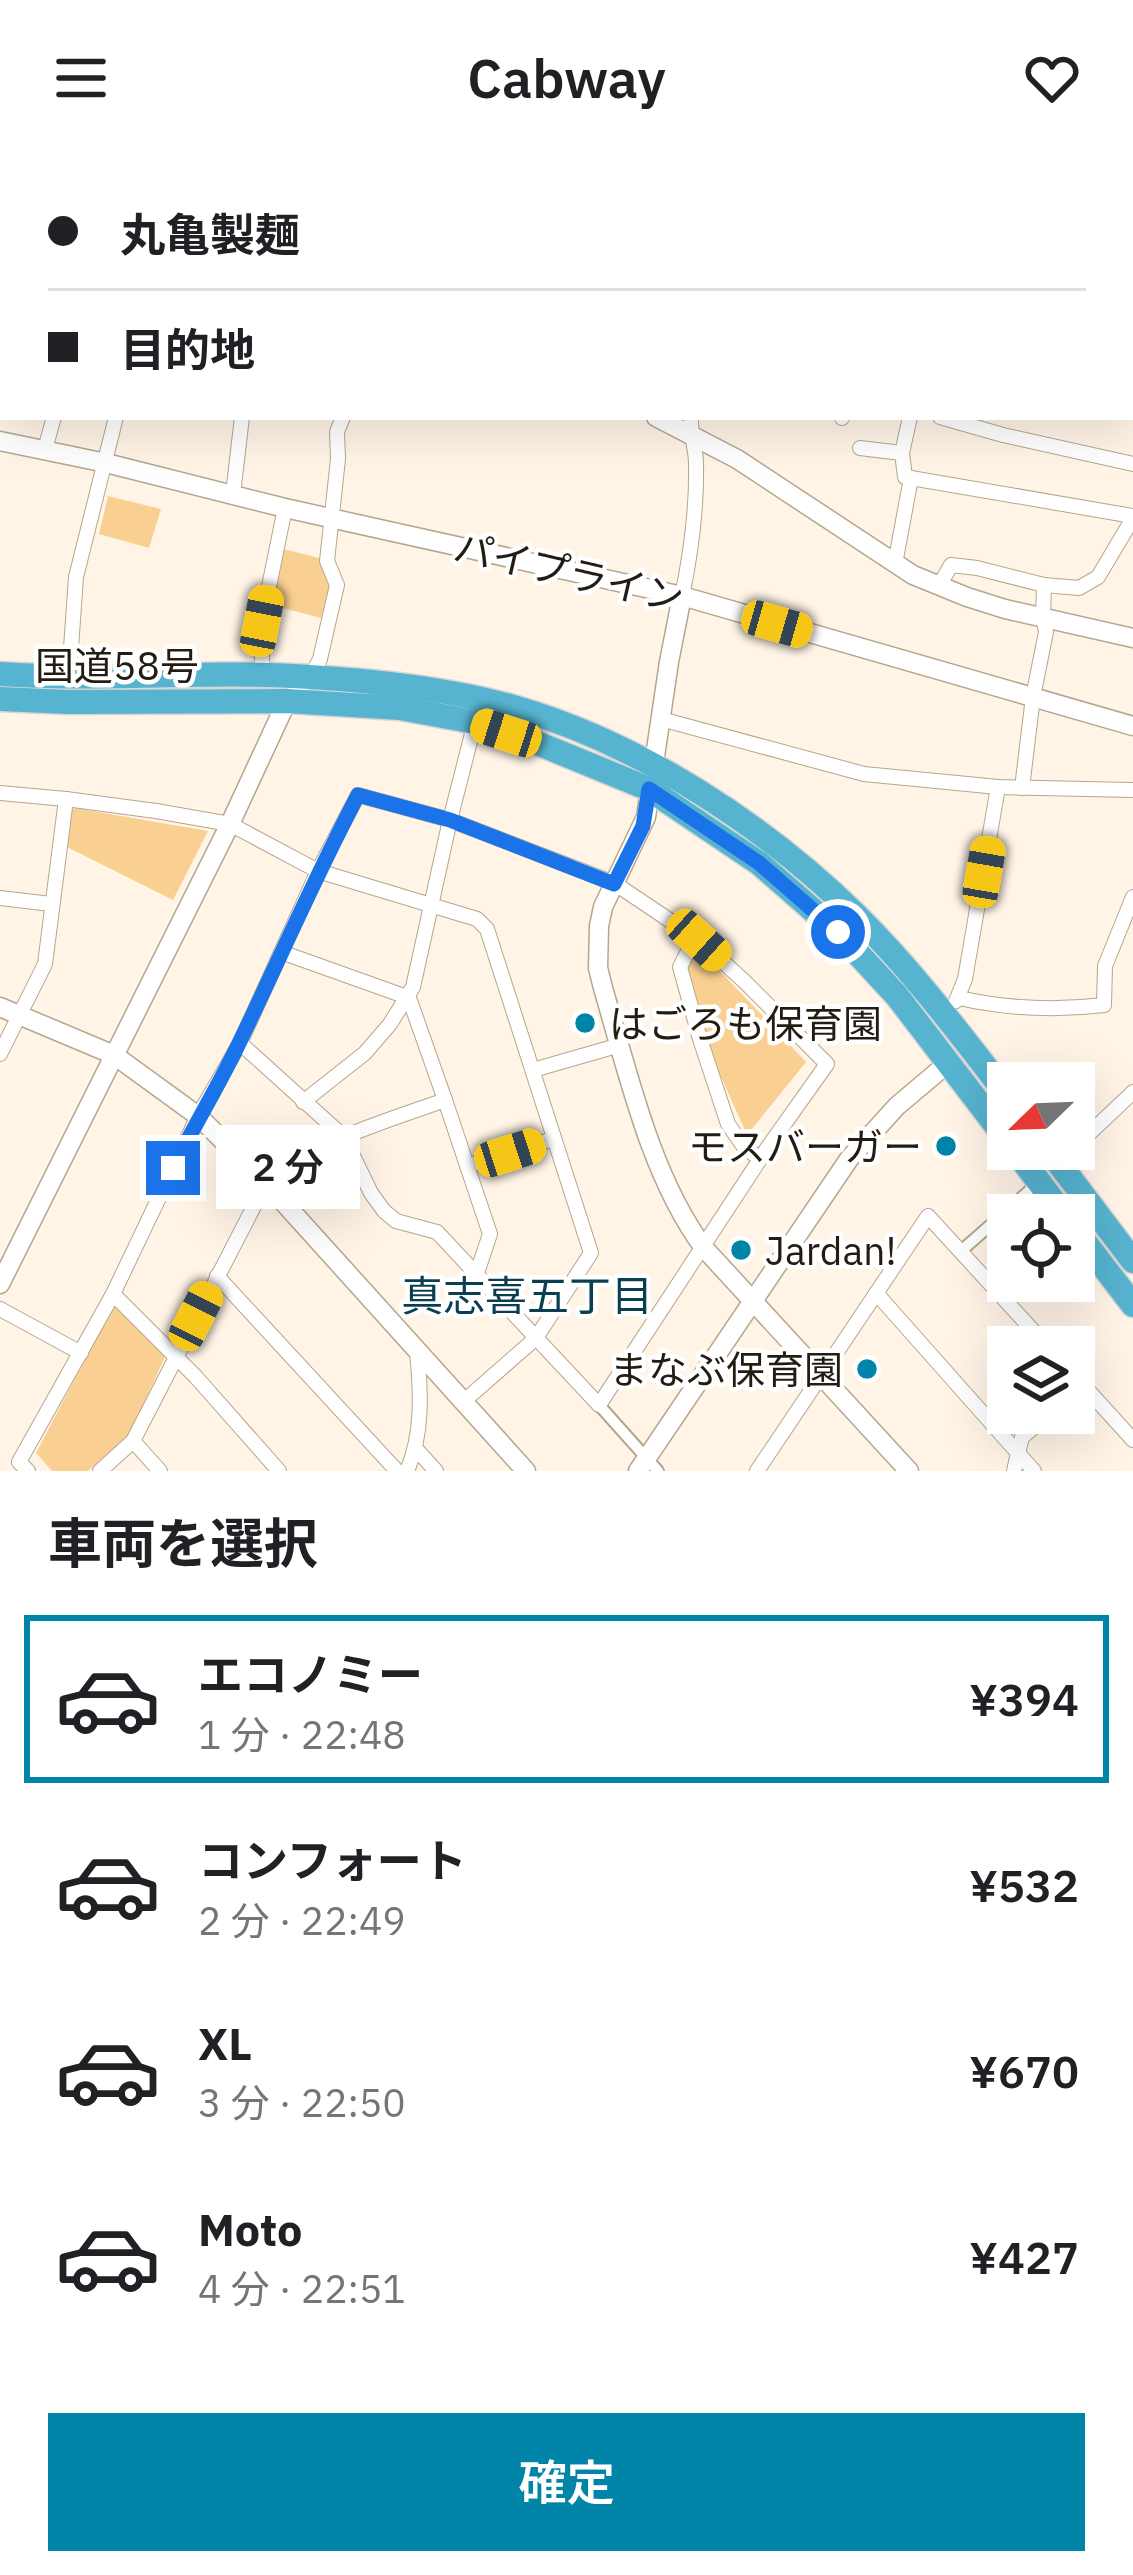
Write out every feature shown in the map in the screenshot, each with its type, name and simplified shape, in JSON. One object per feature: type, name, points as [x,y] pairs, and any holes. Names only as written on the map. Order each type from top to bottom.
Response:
[{"type":"highway","name":"国道58号","points":[[0,674],[262,674],[393,684],[512,706],[625,749],[838,932],[897,996],[987,1114]]},
{"type":"highway","name":"国道58号","points":[[0,699],[287,701],[400,708],[475,722],[651,776],[774,842],[952,1005],[987,1062]]},
{"type":"highway","points":[[1030,1170],[1048,1194]]},
{"type":"highway","points":[[1075,1170],[1133,1261]]},
{"type":"highway","points":[[1095,1255],[1133,1305]]},
{"type":"street","points":[[45,449],[53,420]]},
{"type":"street","points":[[69,677],[76,577],[115,420]]},
{"type":"street","points":[[233,494],[242,420]]},
{"type":"street","points":[[0,1284],[287,701],[320,659],[337,585],[328,561],[337,432],[342,420]]},
{"type":"street","points":[[909,420],[902,453],[905,477],[1131,523],[1098,577],[1079,588],[951,565],[939,586]]},
{"type":"street","points":[[950,420],[1133,464]]},
{"type":"street","points":[[690,425],[896,564],[939,586],[1005,609],[1133,638]]},
{"type":"street","points":[[690,425],[696,458],[691,553],[643,826],[603,907],[598,968],[660,1171],[685,1222],[909,1471]]},
{"type":"street","name":"パイプライン","points":[[0,441],[682,596],[1133,726]]},
{"type":"street","points":[[860,448],[902,453]]},
{"type":"street","points":[[896,564],[911,478]]},
{"type":"street","points":[[285,508],[262,621],[262,674],[287,701]]},
{"type":"street","points":[[1022,788],[1046,632],[1044,585]]},
{"type":"street","points":[[662,719],[865,773],[998,787],[1133,790]]},
{"type":"street","points":[[303,1102],[365,1054],[413,987],[475,722]]},
{"type":"street","points":[[998,787],[965,979],[952,1005],[1070,1009],[1104,1005],[1105,966],[1133,897]]},
{"type":"street","points":[[0,793],[230,824],[318,871],[432,903],[477,919],[488,929],[590,1253],[536,1338],[463,1402]]},
{"type":"street","points":[[28,1471],[20,1462],[113,1294],[358,795],[450,820],[614,884],[695,938],[827,1064],[598,1405]]},
{"type":"street","points":[[0,1054],[45,964],[65,799]]},
{"type":"street","points":[[0,898],[51,904]]},
{"type":"street","points":[[695,938],[680,968],[700,1039],[728,1124],[760,1160]]},
{"type":"street","points":[[281,952],[408,996]]},
{"type":"street","points":[[408,996],[490,1234],[477,1273]]},
{"type":"street","points":[[0,1007],[114,1055],[198,1116],[266,1183],[526,1471]]},
{"type":"street","points":[[240,1042],[344,1138],[384,1211],[396,1221],[437,1232],[598,1405],[647,1467],[849,1159],[897,1106],[948,1063]]},
{"type":"street","points":[[533,1070],[620,1045]]},
{"type":"street","points":[[1095,1125],[1127,1097],[1133,1116]]},
{"type":"street","points":[[100,1471],[134,1441],[266,1183],[344,1138],[445,1100]]},
{"type":"street","points":[[467,1166],[553,1139]]},
{"type":"street","points":[[961,1251],[1039,1182]]},
{"type":"street","points":[[758,1471],[928,1216],[1029,1326]]},
{"type":"street","points":[[217,1276],[397,1471]]},
{"type":"street","points":[[876,1293],[1034,1471]]},
{"type":"street","points":[[113,1294],[279,1471]]},
{"type":"street","points":[[0,1309],[81,1353]]},
{"type":"street","points":[[407,1471],[416,1449],[417,1351]]},
{"type":"street","points":[[1095,1403],[1133,1440]]},
{"type":"street","points":[[1014,1471],[1026,1434]]},
{"type":"street","points":[[134,1441],[160,1471]]},
{"type":"street","points":[[416,1449],[436,1471]]},
{"type":"street","points":[[767,1457],[780,1471]]},
{"type":"shaded area","points":[[108,496],[161,509],[149,548],[99,534]]},
{"type":"shaded area","points":[[283,549],[323,559],[330,585],[321,618],[271,605]]},
{"type":"shaded area","points":[[75,808],[208,831],[173,900],[63,845],[68,813]]},
{"type":"shaded area","points":[[700,950],[806,1062],[747,1135],[715,1063],[687,968]]},
{"type":"shaded area","points":[[114,1304],[165,1357],[130,1434],[88,1471],[52,1471],[36,1453]]},
{"type":"place","name":"はごろも保育園","points":[[585,1023]]},
{"type":"place","name":"モスバーガー","points":[[946,1146]]},
{"type":"place","name":"Jardan!","points":[[741,1250]]},
{"type":"place","name":"まなぶ保育園","points":[[867,1369]]},
{"type":"district","name":"真志喜五丁目","points":[[527,1295]]},
{"type":"route","points":[[173,1168],[240,1042],[358,795],[450,820],[614,884],[646,818],[649,789],[759,863],[838,932]]}]
